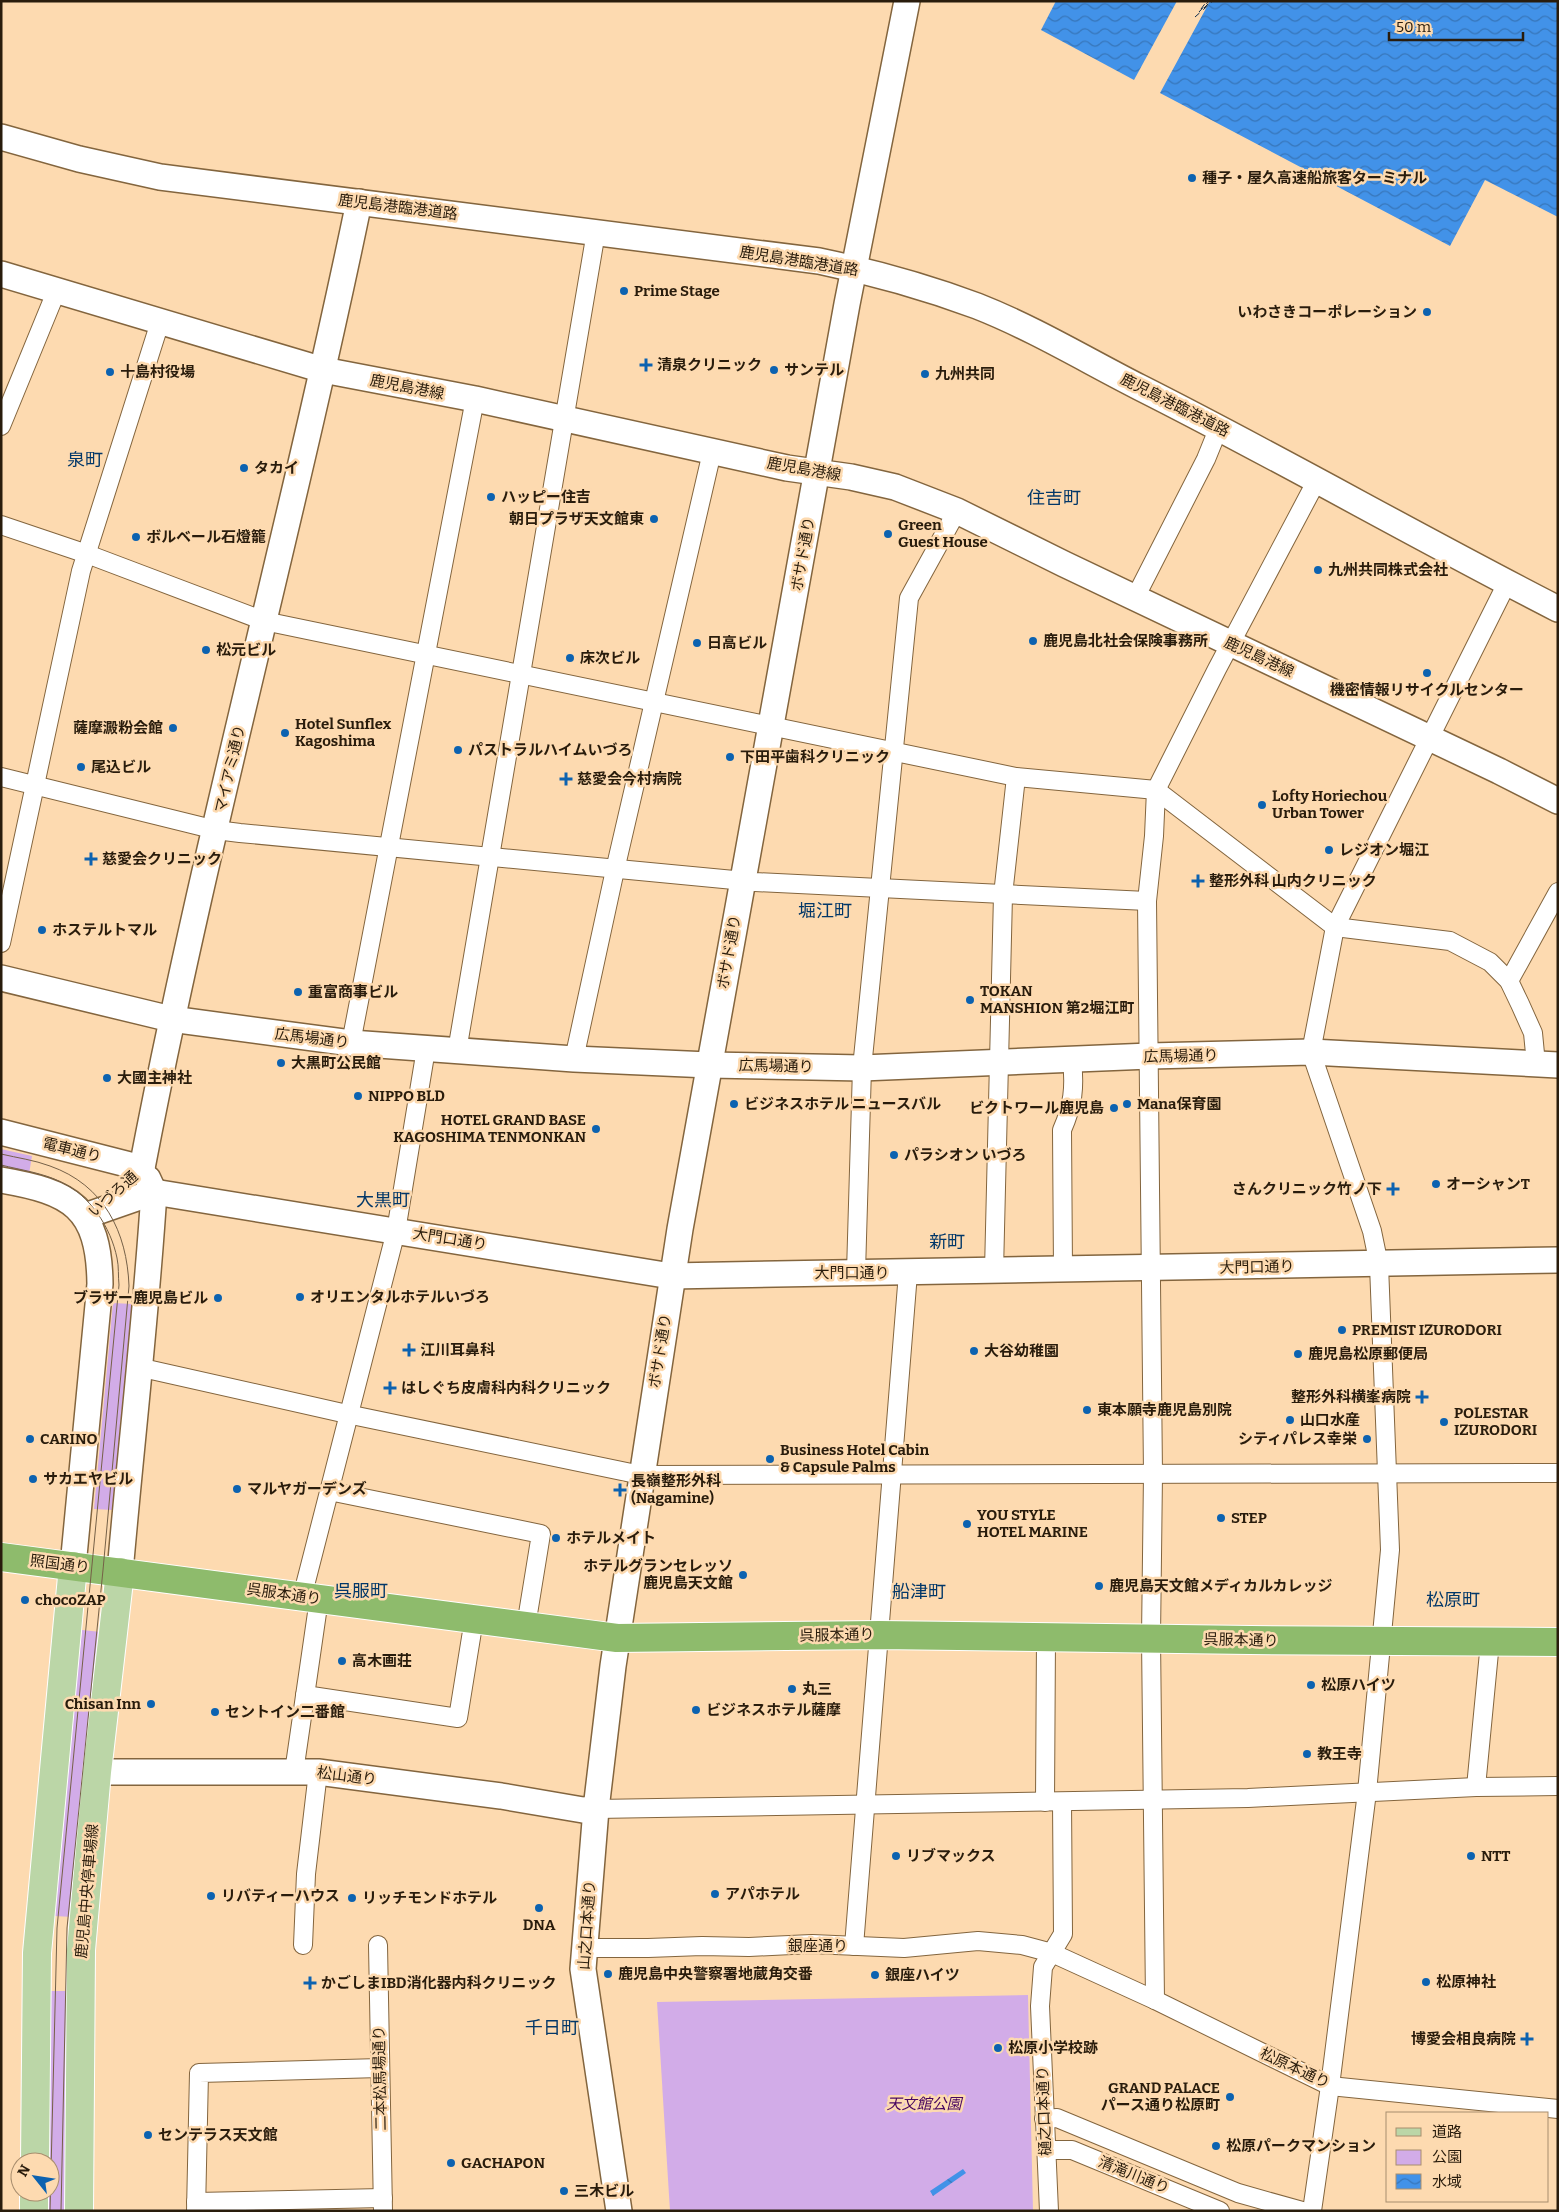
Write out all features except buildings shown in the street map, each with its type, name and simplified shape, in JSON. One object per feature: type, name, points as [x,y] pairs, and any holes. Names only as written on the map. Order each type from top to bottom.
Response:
[{"type":"highway","name":"照国通り","points":[[1,1556],[120,1572]]},
{"type":"highway","name":"呉服本通り","points":[[120,1572],[618,1638],[879,1635],[1558,1642]]},
{"type":"main road","points":[[35,2152],[37,1953],[73,1566]]},
{"type":"main road","name":"鹿児島中央停車場線","points":[[79,2211],[82,1950],[97,1772],[120,1572]]},
{"type":"street","name":"ボサド通り","points":[[618,1638],[671,1276],[855,268],[907,1]]},
{"type":"street","name":"鹿児島港臨港道路","points":[[1,137],[79,159],[160,177],[813,260],[855,268],[978,307],[1020,325],[1219,427],[1558,609]]},
{"type":"street","name":"マイアミ通り","points":[[142,1168],[171,1019],[323,370],[359,202]]},
{"type":"street","points":[[457,1051],[596,232]]},
{"type":"street","name":"鹿児島港線","points":[[1,274],[56,292],[323,370],[475,399],[712,452],[895,487],[957,511],[1558,801]]},
{"type":"street","points":[[1,426],[56,292]]},
{"type":"street","points":[[1,943],[81,570],[160,322]]},
{"type":"street","points":[[351,1043],[475,399]]},
{"type":"street","points":[[1135,598],[1206,459],[1219,427]]},
{"type":"street","points":[[574,1059],[653,702],[712,452]]},
{"type":"street","points":[[1155,2000],[1151,1638],[1153,1474],[1148,901],[1156,790],[1230,643],[1317,480]]},
{"type":"street","points":[[856,1272],[862,1068],[910,598],[957,511]]},
{"type":"street","points":[[1,525],[87,554],[264,621],[1016,777],[1156,790],[1335,927],[1450,941],[1490,962],[1509,981],[1547,1065]]},
{"type":"street","points":[[1312,2211],[1330,2086],[1367,1792],[1390,1550],[1379,1264],[1372,1231],[1311,1052],[1335,927],[1507,583]]},
{"type":"street","points":[[1,777],[216,830],[742,881],[1148,901]]},
{"type":"street","points":[[994,1271],[1003,895],[1016,777]]},
{"type":"street","points":[[1509,981],[1558,892]]},
{"type":"street","name":"広馬場通り","points":[[1,978],[171,1019],[351,1043],[574,1059],[709,1065],[862,1068],[999,1064],[1150,1056],[1311,1052],[1547,1065]]},
{"type":"street","points":[[303,1945],[306,1874],[306,1695],[310,1598],[329,1491],[347,1414],[396,1230],[426,1049]]},
{"type":"street","points":[[1063,1270],[1062,1130],[1072,1109],[1074,1076],[1072,1060]]},
{"type":"street","name":"電車通り","points":[[1,1132],[142,1168]]},
{"type":"street","name":"いづろ通","points":[[73,1566],[100,1284],[98,1251],[85,1216],[142,1168],[154,1192],[148,1287],[138,1367],[120,1572]]},
{"type":"street","points":[[1,1180],[47,1190],[76,1206],[85,1216],[154,1192]]},
{"type":"street","name":"大門口通り","points":[[154,1192],[671,1276],[1558,1260]]},
{"type":"street","points":[[854,1946],[908,1273]]},
{"type":"street","points":[[138,1367],[347,1414],[641,1475],[891,1476],[1558,1473]]},
{"type":"street","points":[[329,1491],[541,1534],[526,1626]]},
{"type":"street","points":[[306,1695],[458,1718],[474,1619]]},
{"type":"street","name":"山之口本通り","points":[[618,1638],[596,1810],[583,1948],[583,1978],[619,2211]]},
{"type":"street","name":"樋之口本通り","points":[[1046,1638],[1053,1802],[1063,1934],[1043,1967],[1040,2006],[1049,2211]]},
{"type":"street","points":[[1476,1787],[1490,1642]]},
{"type":"street","name":"松山通り","points":[[97,1772],[306,1772],[501,1796],[583,1810],[596,1810]]},
{"type":"street","points":[[596,1810],[1153,1800],[1476,1787],[1558,1786]]},
{"type":"street","name":"銀座通り","points":[[583,1948],[812,1944],[904,1948],[955,1942],[994,1942],[1022,1945],[1052,1953]]},
{"type":"street","name":"二本松馬場通り","points":[[378,1945],[383,2204]]},
{"type":"street","name":"松原本通り","points":[[1052,1953],[1155,2000],[1330,2086],[1558,2110]]},
{"type":"street","points":[[380,2068],[199,2073],[196,2206],[383,2204]]},
{"type":"street","points":[[1044,2119],[1057,2118],[1238,2193],[1302,2211]]},
{"type":"street","name":"清滝川通り","points":[[1046,2150],[1072,2150],[1220,2211]]},
{"type":"green space","points":[[1,1149],[32,1156],[29,1174],[1,1168]]},
{"type":"green space","points":[[113,1303],[132,1304],[112,1510],[94,1509]]},
{"type":"green space","points":[[82,1630],[101,1632],[73,1917],[54,1916],[62,1817]]},
{"type":"green space","points":[[50,1991],[68,1991],[65,2211],[46,2211],[46,2202],[60,2202],[60,2152],[47,2152]]},
{"type":"green space","name":"天文館公園","points":[[1028,1995],[1033,2211],[670,2211],[657,2002]]},
{"type":"water","points":[[1056,1],[1177,1],[1134,80],[1041,30]]},
{"type":"water","points":[[1210,1],[1558,1],[1558,217],[1485,180],[1450,246],[1160,93]]},
{"type":"water","points":[[963,2169],[966,2173],[933,2196],[930,2191]]},
{"type":"ferry route","points":[[1201,9],[1207,1]]},
{"type":"ferry route","points":[[1199,12],[1209,1]]},
{"type":"ferry route","points":[[1204,8],[1211,1]]},
{"type":"ferry route","points":[[1195,17],[1213,1]]},
{"type":"tram line","points":[[1,1154],[44,1164],[69,1174],[85,1185],[98,1198],[109,1213],[117,1229],[123,1247],[129,1286],[67,1928],[61,2211]]},
{"type":"tram line","points":[[1,1165],[39,1174],[61,1182],[81,1195],[90,1204],[110,1235],[117,1258],[119,1285],[57,1928],[50,2211]]},
{"type":"place","name":"種子・屋久高速船旅客ターミナル","points":[[1192,178]]},
{"type":"place","name":"Prime Stage","points":[[624,291]]},
{"type":"place","name":"いわさきコーポレーション","points":[[1427,312]]},
{"type":"place","name":"清泉クリニック","points":[[646,365]]},
{"type":"place","name":"サンテル","points":[[774,370]]},
{"type":"place","name":"十島村役場","points":[[110,372]]},
{"type":"place","name":"九州共同","points":[[925,374]]},
{"type":"place","name":"タカイ","points":[[244,468]]},
{"type":"place","name":"ハッピー住吉","points":[[491,497]]},
{"type":"place","name":"朝日プラザ天文館東","points":[[654,519]]},
{"type":"place","name":"Green Guest House","points":[[888,534]]},
{"type":"place","name":"ボルベール石燈籠","points":[[136,537]]},
{"type":"place","name":"九州共同株式会社","points":[[1318,570]]},
{"type":"place","name":"鹿児島北社会保険事務所","points":[[1033,641]]},
{"type":"place","name":"日高ビル","points":[[697,643]]},
{"type":"place","name":"松元ビル","points":[[206,650]]},
{"type":"place","name":"床次ビル","points":[[570,658]]},
{"type":"place","name":"機密情報リサイクルセンター","points":[[1427,673]]},
{"type":"place","name":"薩摩澱粉会館","points":[[173,728]]},
{"type":"place","name":"Hotel Sunflex Kagoshima","points":[[285,733]]},
{"type":"place","name":"パストラルハイムいづろ","points":[[458,750]]},
{"type":"place","name":"下田平歯科クリニック","points":[[730,757]]},
{"type":"place","name":"尾込ビル","points":[[81,767]]},
{"type":"place","name":"慈愛会今村病院","points":[[566,779]]},
{"type":"place","name":"Lofty Horiechou Urban Tower","points":[[1262,805]]},
{"type":"place","name":"レジオン堀江","points":[[1329,850]]},
{"type":"place","name":"慈愛会クリニック","points":[[91,859]]},
{"type":"place","name":"整形外科 山内クリニック","points":[[1198,881]]},
{"type":"place","name":"ホステルトマル","points":[[42,930]]},
{"type":"place","name":"重富商事ビル","points":[[298,992]]},
{"type":"place","name":"TOKAN MANSHION 第2堀江町","points":[[970,1000]]},
{"type":"place","name":"大黒町公民館","points":[[281,1063]]},
{"type":"place","name":"大國主神社","points":[[107,1078]]},
{"type":"place","name":"NIPPO BLD","points":[[358,1096]]},
{"type":"place","name":"ビジネスホテル ニュースバル","points":[[734,1104]]},
{"type":"place","name":"Mana保育園","points":[[1127,1104]]},
{"type":"place","name":"ビクトワール鹿児島","points":[[1114,1108]]},
{"type":"place","name":"HOTEL GRAND BASE KAGOSHIMA TENMONKAN","points":[[596,1129]]},
{"type":"place","name":"パラシオン いづろ","points":[[894,1155]]},
{"type":"place","name":"オーシャンT","points":[[1436,1184]]},
{"type":"place","name":"さんクリニック竹ノ下","points":[[1393,1189]]},
{"type":"place","name":"オリエンタルホテルいづろ","points":[[300,1297]]},
{"type":"place","name":"ブラザー鹿児島ビル","points":[[218,1298]]},
{"type":"place","name":"PREMIST IZURODORI","points":[[1342,1330]]},
{"type":"place","name":"江川耳鼻科","points":[[409,1350]]},
{"type":"place","name":"大谷幼稚園","points":[[974,1351]]},
{"type":"place","name":"鹿児島松原郵便局","points":[[1298,1354]]},
{"type":"place","name":"はしぐち皮膚科内科クリニック","points":[[390,1388]]},
{"type":"place","name":"整形外科横峯病院","points":[[1422,1397]]},
{"type":"place","name":"東本願寺鹿児島別院","points":[[1087,1410]]},
{"type":"place","name":"山口水産","points":[[1290,1420]]},
{"type":"place","name":"POLESTAR IZURODORI","points":[[1444,1422]]},
{"type":"place","name":"CARINO","points":[[30,1439]]},
{"type":"place","name":"シティパレス幸栄","points":[[1367,1439]]},
{"type":"place","name":"Business Hotel Cabin & Capsule Palms","points":[[770,1459]]},
{"type":"place","name":"サカエヤビル","points":[[33,1479]]},
{"type":"place","name":"マルヤガーデンズ","points":[[237,1489]]},
{"type":"place","name":"長嶺整形外科 (Nagamine)","points":[[620,1490]]},
{"type":"place","name":"STEP","points":[[1221,1518]]},
{"type":"place","name":"YOU STYLE HOTEL MARINE","points":[[967,1524]]},
{"type":"place","name":"ホテルメイト","points":[[556,1538]]},
{"type":"place","name":"ホテルグランセレッソ 鹿児島天文館","points":[[743,1575]]},
{"type":"place","name":"鹿児島天文館メディカルカレッジ","points":[[1099,1586]]},
{"type":"place","name":"chocoZAP","points":[[25,1600]]},
{"type":"place","name":"高木画荘","points":[[342,1661]]},
{"type":"place","name":"松原ハイツ","points":[[1311,1685]]},
{"type":"place","name":"丸三","points":[[792,1689]]},
{"type":"place","name":"Chisan Inn","points":[[151,1704]]},
{"type":"place","name":"ビジネスホテル薩摩","points":[[696,1710]]},
{"type":"place","name":"セントイン二番館","points":[[215,1712]]},
{"type":"place","name":"教王寺","points":[[1307,1754]]},
{"type":"place","name":"リブマックス","points":[[896,1856]]},
{"type":"place","name":"NTT","points":[[1471,1856]]},
{"type":"place","name":"アパホテル","points":[[715,1894]]},
{"type":"place","name":"リバティーハウス","points":[[211,1896]]},
{"type":"place","name":"リッチモンドホテル","points":[[352,1898]]},
{"type":"place","name":"DNA","points":[[539,1908]]},
{"type":"place","name":"鹿児島中央警察署地蔵角交番","points":[[608,1974]]},
{"type":"place","name":"銀座ハイツ","points":[[875,1975]]},
{"type":"place","name":"松原神社","points":[[1426,1982]]},
{"type":"place","name":"かごしまIBD消化器内科クリニック","points":[[310,1983]]},
{"type":"place","name":"博愛会相良病院","points":[[1527,2039]]},
{"type":"place","name":"松原小学校跡","points":[[998,2048]]},
{"type":"place","name":"GRAND PALACE パース通り松原町","points":[[1230,2097]]},
{"type":"place","name":"センテラス天文館","points":[[148,2135]]},
{"type":"place","name":"松原パークマンション","points":[[1216,2146]]},
{"type":"place","name":"GACHAPON","points":[[451,2163]]},
{"type":"place","name":"三木ビル","points":[[564,2191]]},
{"type":"district","name":"泉町","points":[[85,460]]},
{"type":"district","name":"住吉町","points":[[1054,498]]},
{"type":"district","name":"堀江町","points":[[825,911]]},
{"type":"district","name":"大黒町","points":[[383,1200]]},
{"type":"district","name":"新町","points":[[947,1242]]},
{"type":"district","name":"呉服町","points":[[361,1591]]},
{"type":"district","name":"船津町","points":[[919,1592]]},
{"type":"district","name":"松原町","points":[[1453,1600]]},
{"type":"district","name":"千日町","points":[[552,2028]]}]
